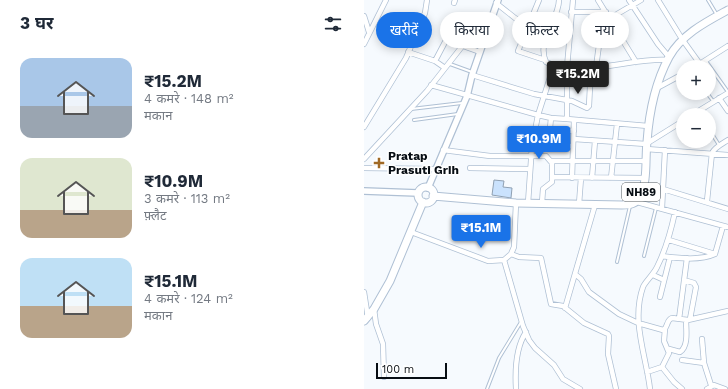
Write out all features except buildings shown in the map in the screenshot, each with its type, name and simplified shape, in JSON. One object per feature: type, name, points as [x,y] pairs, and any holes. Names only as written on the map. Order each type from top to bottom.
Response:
[{"type":"main road","name":"NH89","points":[[433,196],[516,203],[595,205],[633,203],[641,194],[644,178],[648,126],[657,88],[669,59],[682,39],[728,10]]},
{"type":"main road","points":[[428,188],[433,193],[433,196],[430,202],[423,202],[418,193],[421,189],[428,188]]},
{"type":"main road","points":[[366,319],[374,309],[390,280],[423,202]]},
{"type":"street","points":[[364,44],[386,0]]},
{"type":"street","points":[[364,127],[408,52],[425,13],[427,0]]},
{"type":"street","points":[[534,12],[539,0]]},
{"type":"street","points":[[554,12],[558,0]]},
{"type":"street","points":[[571,12],[573,0]]},
{"type":"street","points":[[598,0],[606,12]]},
{"type":"street","points":[[628,0],[669,59]]},
{"type":"street","points":[[619,12],[641,0]]},
{"type":"street","points":[[658,0],[697,60]]},
{"type":"street","points":[[493,12],[497,2],[512,14]]},
{"type":"street","points":[[364,16],[369,32]]},
{"type":"street","points":[[706,60],[728,46]]},
{"type":"street","points":[[435,62],[442,48]]},
{"type":"street","points":[[364,160],[410,110],[461,48]]},
{"type":"street","points":[[469,48],[480,52]]},
{"type":"street","points":[[428,188],[467,96],[481,48]]},
{"type":"street","points":[[519,48],[518,51],[545,60],[554,65],[567,68],[593,67],[669,59]]},
{"type":"street","points":[[544,48],[545,60]]},
{"type":"street","points":[[567,119],[568,48]]},
{"type":"street","points":[[473,73],[544,96],[567,100],[588,107],[596,48]]},
{"type":"street","points":[[628,48],[636,62]]},
{"type":"street","points":[[408,52],[447,66]]},
{"type":"street","points":[[528,203],[532,146],[538,115],[554,65]]},
{"type":"street","points":[[657,88],[676,78]]},
{"type":"street","points":[[431,85],[551,118],[648,126]]},
{"type":"street","points":[[705,108],[713,101],[728,93]]},
{"type":"street","points":[[719,98],[728,111]]},
{"type":"street","points":[[551,118],[550,128],[552,130],[574,131]]},
{"type":"street","points":[[572,178],[574,120]]},
{"type":"street","points":[[611,178],[617,124]]},
{"type":"street","points":[[646,146],[676,126]]},
{"type":"street","points":[[574,139],[615,142],[665,150],[728,155]]},
{"type":"street","points":[[592,178],[595,140]]},
{"type":"street","points":[[707,201],[712,154],[719,146],[728,140]]},
{"type":"street","points":[[532,146],[573,146]]},
{"type":"street","points":[[443,150],[490,156],[543,156],[551,161],[645,160]]},
{"type":"street","points":[[662,208],[665,150]]},
{"type":"street","points":[[542,203],[543,189],[550,184],[552,177],[551,161]]},
{"type":"street","points":[[364,168],[436,169]]},
{"type":"street","points":[[470,168],[530,169]]},
{"type":"street","points":[[552,177],[644,178]]},
{"type":"street","points":[[579,204],[581,178]]},
{"type":"street","points":[[663,189],[707,201],[728,209]]},
{"type":"street","points":[[364,191],[418,193]]},
{"type":"street","points":[[411,232],[488,261],[504,260],[511,254],[514,247],[516,203]]},
{"type":"street","points":[[633,203],[662,208],[726,226],[715,254]]},
{"type":"street","points":[[566,308],[595,205]]},
{"type":"street","points":[[650,389],[638,323],[643,287],[653,275],[669,240],[675,212]]},
{"type":"street","points":[[669,240],[715,254]]},
{"type":"street","points":[[511,254],[519,257],[541,258],[551,304],[566,308],[584,323],[608,334],[608,354],[616,389]]},
{"type":"street","points":[[662,256],[687,258],[715,254]]},
{"type":"street","points":[[660,297],[670,257]]},
{"type":"street","points":[[679,319],[687,258]]},
{"type":"street","points":[[504,260],[521,321],[535,348],[554,365],[563,379],[580,389]]},
{"type":"street","points":[[575,274],[581,279],[589,292],[619,314],[638,323],[665,329]]},
{"type":"street","points":[[653,275],[664,280]]},
{"type":"street","points":[[669,349],[680,352],[684,349],[686,340],[688,320],[696,286],[694,283],[684,280]]},
{"type":"street","points":[[364,292],[366,319]]},
{"type":"street","points":[[374,309],[376,324],[384,344],[384,376]]},
{"type":"street","points":[[647,372],[662,367],[669,353],[669,349],[664,341],[665,329],[670,318],[688,320],[728,311]]},
{"type":"street","points":[[516,389],[515,378],[521,342],[526,332]]},
{"type":"street","points":[[702,339],[704,363],[709,387],[718,386],[725,389]]},
{"type":"street","points":[[682,360],[694,363],[704,363]]},
{"type":"street","points":[[662,367],[674,382],[682,389]]},
{"type":"lane","points":[[708,0],[717,16]]},
{"type":"lane","points":[[447,66],[473,73]]},
{"type":"lane","points":[[716,75],[728,93]]},
{"type":"lane","points":[[410,110],[464,102]]},
{"type":"lane","points":[[414,120],[460,114]]},
{"type":"lane","points":[[716,141],[719,146]]},
{"type":"lane","points":[[617,262],[633,203]]},
{"type":"lane","points":[[644,256],[656,207]]},
{"type":"lane","points":[[487,389],[498,358],[521,321]]},
{"type":"place","name":"Pratap Prasuti Grih","points":[[379,163]]}]
